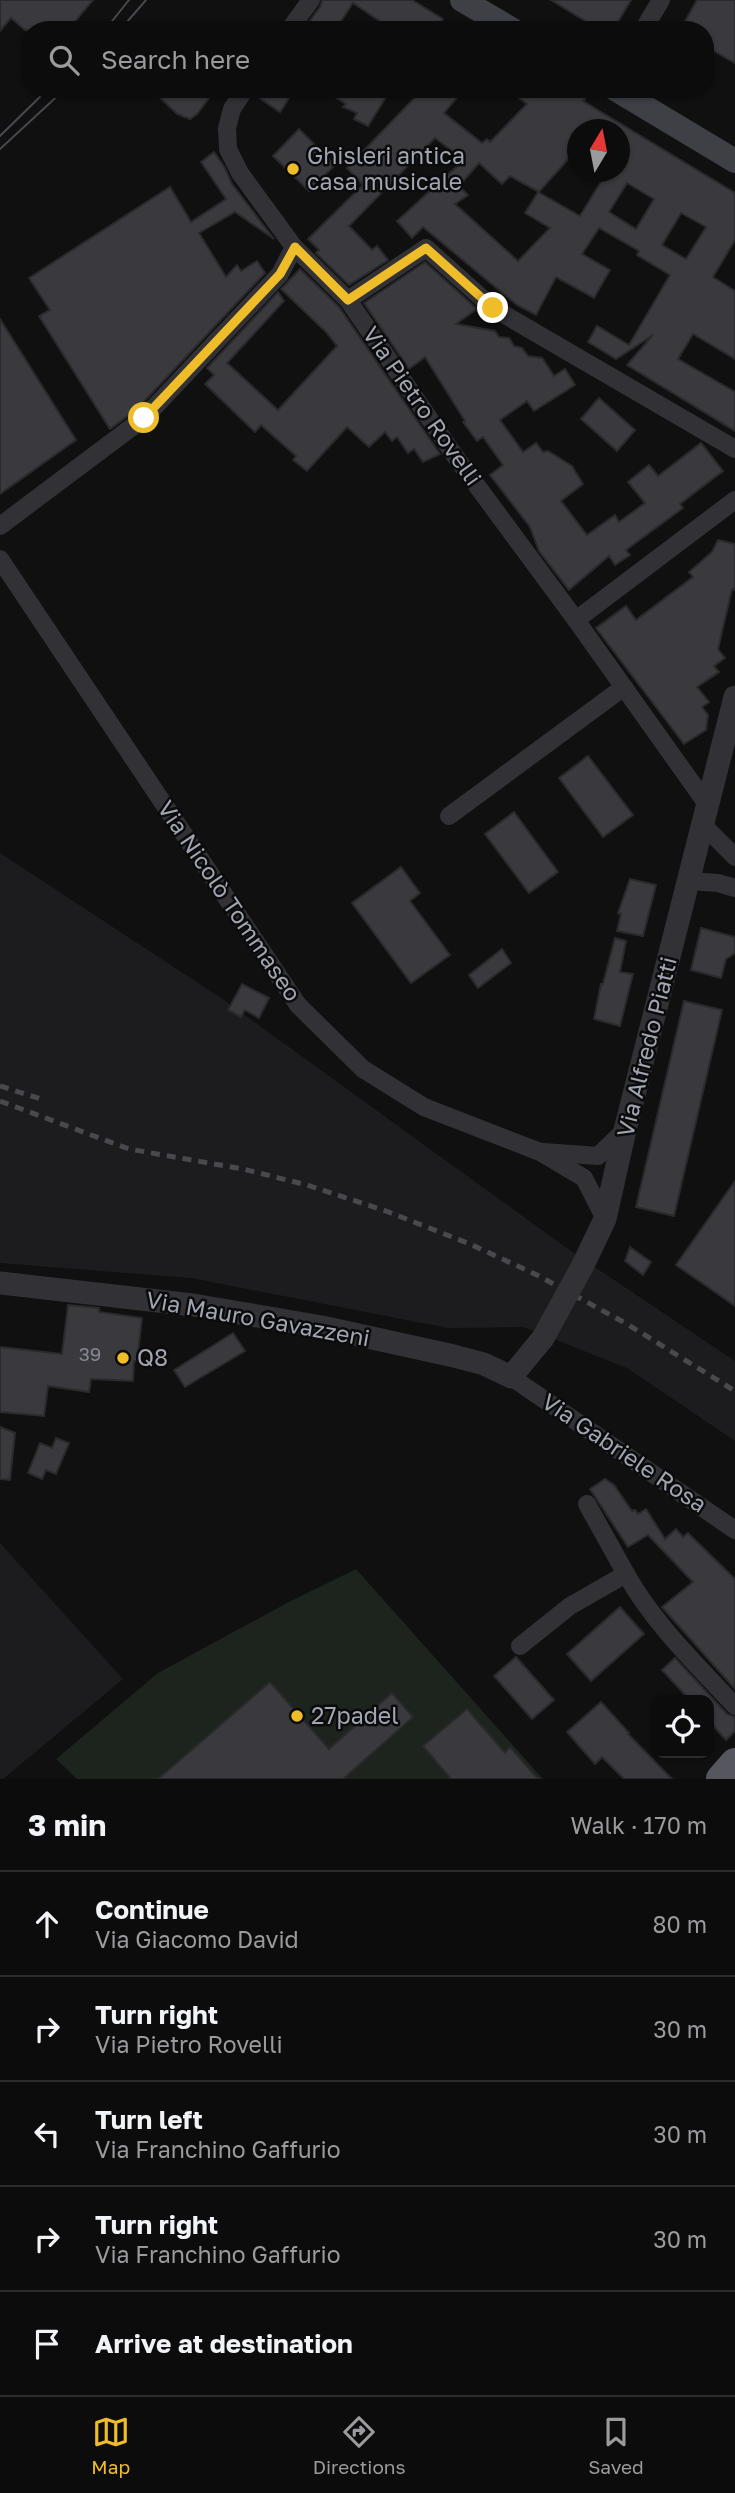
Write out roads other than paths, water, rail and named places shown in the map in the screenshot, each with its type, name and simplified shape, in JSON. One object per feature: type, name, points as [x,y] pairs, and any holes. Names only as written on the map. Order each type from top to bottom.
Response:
[{"type":"highway","points":[[721,1779],[735,1763]]},
{"type":"main road","points":[[462,0],[498,21]]},
{"type":"main road","points":[[630,98],[735,161]]},
{"type":"street","points":[[296,21],[311,0]]},
{"type":"street","points":[[648,21],[661,0]]},
{"type":"street","name":"Via Pietro Rovelli","points":[[240,98],[232,109],[227,128],[229,149],[240,173],[295,247],[348,300],[455,456],[624,687],[735,858]]},
{"type":"street","points":[[0,526],[144,418],[280,274],[295,247]]},
{"type":"street","points":[[348,300],[426,248],[493,308],[735,449]]},
{"type":"street","points":[[576,620],[735,500]]},
{"type":"street","name":"Via Nicolò Tommaseo","points":[[0,559],[298,1005],[363,1069],[424,1107],[540,1152],[584,1178],[605,1219]]},
{"type":"street","points":[[449,816],[624,687]]},
{"type":"street","name":"Via Alfredo Piatti","points":[[511,1377],[543,1338],[605,1219],[625,1130],[735,697]]},
{"type":"street","points":[[689,881],[718,883],[735,888]]},
{"type":"street","name":"Via Nicolò Tommaseo","points":[[540,1152],[598,1156],[625,1130]]},
{"type":"street","name":"Via Mauro Gavazzeni","points":[[0,1283],[193,1305],[322,1327],[454,1356],[484,1364],[511,1377]]},
{"type":"street","name":"Via Gabriele Rosa","points":[[511,1377],[735,1531]]},
{"type":"street","points":[[587,1504],[649,1611],[735,1706]]},
{"type":"street","points":[[520,1646],[570,1606],[626,1574]]},
{"type":"tram line","points":[[112,21],[129,0]]},
{"type":"tram line","points":[[128,21],[146,0]]},
{"type":"tram line","points":[[0,136],[39,98]]},
{"type":"tram line","points":[[0,149],[55,98]]},
{"type":"railway","points":[[0,1086],[41,1099]]},
{"type":"railway","points":[[0,1101],[129,1149],[243,1169],[307,1185],[386,1211],[470,1244],[539,1276],[627,1324],[735,1391]]},
{"type":"place","name":"Ghisleri antica casa musicale","points":[[293,169]]},
{"type":"place","name":"Q8","points":[[123,1358]]},
{"type":"place","name":"27padel","points":[[297,1716]]}]
